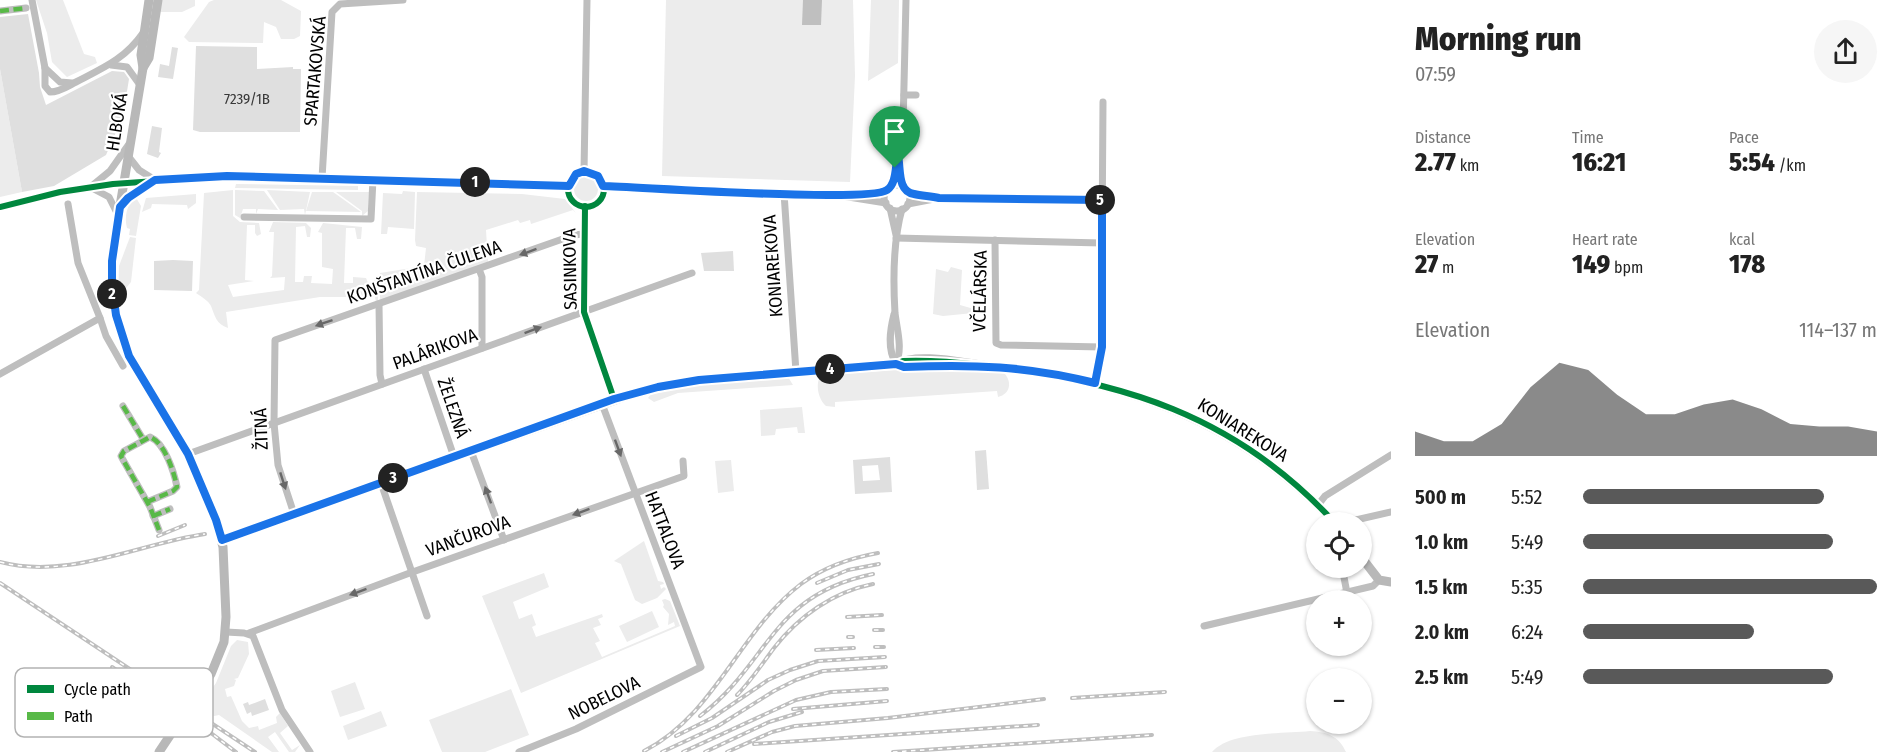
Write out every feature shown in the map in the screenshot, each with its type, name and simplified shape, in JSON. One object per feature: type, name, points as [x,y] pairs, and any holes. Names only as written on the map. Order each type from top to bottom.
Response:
[{"type":"street","points":[[31,0],[45,68],[57,91]]},
{"type":"street","name":"HLBOKÁ","points":[[150,0],[143,33],[141,55],[143,66],[111,274],[113,302],[120,331],[137,370],[188,454],[212,509],[222,540],[226,632]]},
{"type":"street","name":"HLBOKÁ","points":[[143,66],[149,58],[158,0]]},
{"type":"street","name":"SPARTAKOVSKÁ","points":[[322,178],[332,12],[340,4],[403,0]]},
{"type":"street","points":[[584,171],[587,0]]},
{"type":"street","points":[[896,364],[900,350],[895,312],[896,238],[888,206],[889,188],[903,127],[909,19],[906,0]]},
{"type":"street","points":[[0,13],[24,10]]},
{"type":"street","points":[[53,80],[47,90],[52,92],[111,65],[123,56],[143,33]]},
{"type":"street","points":[[123,56],[135,57],[143,66]]},
{"type":"street","points":[[111,65],[126,67],[140,85]]},
{"type":"street","points":[[53,80],[72,83]]},
{"type":"street","points":[[904,95],[916,95]]},
{"type":"street","points":[[1095,383],[1102,347],[1103,102]]},
{"type":"street","points":[[90,187],[110,171],[130,142]]},
{"type":"street","points":[[128,156],[139,170],[155,180]]},
{"type":"street","points":[[898,156],[903,186],[909,193],[939,198],[1102,200]]},
{"type":"street","points":[[584,171],[598,176],[603,186],[598,202],[585,206],[577,204],[570,197],[569,186],[576,174],[584,171]]},
{"type":"street","points":[[0,207],[90,187],[124,182],[227,176],[569,186]]},
{"type":"street","points":[[244,216],[371,219],[373,179]]},
{"type":"street","points":[[90,187],[109,196],[119,211],[136,192],[155,180]]},
{"type":"street","points":[[603,186],[836,195],[878,193],[889,188],[903,186]]},
{"type":"street","name":"KONIAREKOVA","points":[[784,193],[796,372]]},
{"type":"street","points":[[896,238],[909,193]]},
{"type":"street","points":[[836,195],[888,206],[905,207],[939,198]]},
{"type":"street","points":[[68,204],[78,263],[106,336],[123,366]]},
{"type":"street","name":"SASINKOVA","points":[[585,206],[584,312],[614,399]]},
{"type":"street","name":"KONŠTANTÍNA ČULENA","points":[[275,340],[574,235],[583,234]]},
{"type":"street","name":"VČELÁRSKA","points":[[896,238],[1102,243]]},
{"type":"street","name":"VČELÁRSKA","points":[[995,240],[996,343],[1001,345],[1102,347]]},
{"type":"street","points":[[479,269],[482,277],[482,348]]},
{"type":"street","name":"PALÁRIKOVA","points":[[188,454],[692,273]]},
{"type":"street","points":[[379,304],[382,384]]},
{"type":"street","points":[[895,312],[892,323],[891,354],[896,364]]},
{"type":"street","points":[[0,374],[100,318]]},
{"type":"street","name":"ŽITNÁ","points":[[275,340],[274,423],[278,465],[294,514]]},
{"type":"street","points":[[900,350],[912,361]]},
{"type":"street","points":[[882,365],[891,354]]},
{"type":"street","name":"KONIAREKOVA","points":[[222,540],[614,399],[658,387],[699,380],[912,361],[961,362],[1029,369],[1095,383],[1158,402],[1211,427],[1257,455],[1325,512]]},
{"type":"street","name":"KONIAREKOVA","points":[[896,364],[904,367],[979,365]]},
{"type":"street","name":"ŽELEZNÁ","points":[[424,369],[454,457]]},
{"type":"street","name":"HATTALOVA","points":[[602,404],[701,668]]},
{"type":"street","points":[[123,406],[143,440]]},
{"type":"street","points":[[147,502],[173,491],[177,485],[168,461],[156,440],[150,437],[124,451],[122,456],[159,530]]},
{"type":"street","points":[[471,451],[504,540]]},
{"type":"street","points":[[1318,505],[1325,496],[1391,455]]},
{"type":"street","name":"VANČUROVA","points":[[249,633],[684,476],[683,461]]},
{"type":"street","points":[[381,483],[427,616]]},
{"type":"street","points":[[153,516],[170,509]]},
{"type":"street","points":[[1372,516],[1391,512]]},
{"type":"street","points":[[1372,571],[1379,580],[1391,582]]},
{"type":"street","points":[[1358,590],[1373,586],[1379,580]]},
{"type":"street","points":[[1204,626],[1306,602]]},
{"type":"street","points":[[213,671],[226,632],[249,633],[255,639],[282,710],[310,752]]},
{"type":"street","name":"NOBELOVA","points":[[519,752],[576,729],[701,668]]},
{"type":"street","points":[[154,752],[171,737]]},
{"type":"street","points":[[163,752],[171,737]]},
{"type":"shaded area","points":[[36,0],[63,0],[84,54],[95,57],[97,63],[67,77],[52,62],[47,33]]},
{"type":"shaded area","points":[[161,0],[195,0],[195,6],[182,12],[159,12]]},
{"type":"shaded area","points":[[214,0],[281,0],[301,11],[300,36],[294,39],[281,39],[276,27],[264,22],[263,43],[189,42],[184,37],[209,2]]},
{"type":"shaded area","points":[[666,0],[853,0],[855,76],[850,182],[662,176]]},
{"type":"shaded area","points":[[803,0],[822,0],[821,25],[802,25]]},
{"type":"shaded area","points":[[871,0],[899,0],[898,63],[868,81]]},
{"type":"shaded area","points":[[0,69],[22,192],[0,197]]},
{"type":"shaded area","points":[[586,177],[594,181],[598,189],[594,197],[586,201],[578,197],[574,189],[578,181]]},
{"type":"shaded area","points":[[236,184],[358,186],[358,190],[235,188]]},
{"type":"shaded area","points":[[233,190],[233,216],[240,222],[259,223],[261,234],[257,236],[255,233],[255,225],[247,225],[245,280],[254,281],[228,285],[233,297],[284,290],[285,277],[270,278],[272,276],[274,232],[269,232],[273,222],[306,223],[311,228],[310,237],[307,237],[305,226],[296,227],[295,282],[303,282],[304,276],[312,276],[311,283],[332,284],[333,269],[322,267],[322,233],[318,232],[323,223],[362,227],[361,239],[357,239],[355,228],[346,228],[344,283],[353,283],[353,277],[366,278],[368,283],[374,283],[374,279],[378,279],[378,302],[375,297],[320,297],[226,312],[228,328],[221,324],[216,319],[210,304],[196,293],[199,290],[204,193]]},
{"type":"shaded area","points":[[235,190],[264,191],[278,210],[258,209],[256,214],[256,209],[243,209],[240,218],[235,215]]},
{"type":"shaded area","points":[[267,190],[310,192],[305,215],[304,209],[280,210]]},
{"type":"shaded area","points":[[403,191],[415,192],[414,229],[388,227],[387,234],[381,234],[383,193],[402,194]]},
{"type":"shaded area","points":[[312,192],[333,192],[361,212],[306,211]]},
{"type":"shaded area","points":[[336,192],[369,192],[368,211],[362,216],[362,211]]},
{"type":"shaded area","points":[[417,192],[522,194],[565,199],[576,213],[573,210],[531,224],[530,220],[520,223],[518,220],[486,230],[488,263],[380,301],[380,273],[424,266],[426,248],[416,246],[415,240]]},
{"type":"shaded area","points":[[196,194],[196,203],[188,209],[187,205],[152,204],[151,208],[142,212],[146,198]]},
{"type":"shaded area","points":[[135,196],[141,206],[136,236],[129,235],[130,229],[127,228],[126,219],[128,207]]},
{"type":"shaded area","points":[[130,237],[136,238],[131,282],[118,298],[119,266]]},
{"type":"shaded area","points":[[951,267],[962,270],[960,305],[974,309],[973,313],[943,316],[933,314],[936,269],[948,272]]},
{"type":"shaded area","points":[[972,368],[1004,373],[1009,383],[1006,393],[998,397],[997,391],[835,402],[835,407],[826,406],[818,391],[821,375],[910,369]]},
{"type":"shaded area","points":[[788,377],[793,385],[678,393],[654,402],[648,398],[651,394],[698,384]]},
{"type":"shaded area","points":[[802,407],[805,433],[798,433],[797,427],[776,429],[775,435],[761,436],[760,410]]},
{"type":"shaded area","points":[[731,460],[734,491],[718,493],[715,461]]},
{"type":"shaded area","points":[[644,541],[658,581],[664,584],[660,585],[661,589],[664,587],[666,589],[657,598],[642,604],[635,600],[621,564],[614,561]]},
{"type":"shaded area","points":[[544,573],[549,587],[513,602],[519,619],[532,614],[536,625],[532,627],[536,637],[602,614],[603,617],[598,619],[601,625],[593,628],[600,641],[595,643],[602,657],[675,626],[674,622],[668,625],[669,614],[663,607],[662,600],[665,599],[670,601],[680,626],[521,693],[482,596]]},
{"type":"shaded area","points":[[652,611],[659,627],[627,642],[619,626]]},
{"type":"shaded area","points":[[237,640],[248,642],[249,654],[238,678],[234,679],[236,680],[234,686],[225,689],[227,697],[231,696],[242,721],[249,728],[258,726],[259,730],[277,723],[276,717],[280,713],[288,726],[280,733],[292,750],[300,745],[295,752],[289,752],[275,732],[268,737],[279,752],[272,752],[219,715],[213,715],[213,687],[231,646]]},
{"type":"shaded area","points":[[355,682],[365,709],[340,717],[331,691]]},
{"type":"shaded area","points":[[511,689],[529,735],[485,752],[442,752],[429,720]]},
{"type":"shaded area","points":[[381,711],[387,726],[348,740],[343,726]]},
{"type":"shaded area","points":[[1306,731],[1306,734],[1327,734],[1340,742],[1346,752],[1212,752],[1231,740],[1272,733]]},
{"type":"building","points":[[28,14],[40,87],[46,105],[112,71],[124,72],[129,79],[123,116],[106,155],[54,186],[22,192],[0,69],[0,17]]},
{"type":"building","points":[[196,46],[257,47],[257,69],[293,67],[293,69],[301,69],[300,132],[200,132],[193,130]]},
{"type":"building","points":[[172,47],[178,48],[173,79],[158,77],[160,64],[169,66]]},
{"type":"building","points":[[152,126],[162,128],[159,152],[161,153],[158,158],[147,154]]},
{"type":"building","points":[[733,251],[734,271],[704,271],[701,253]]},
{"type":"building","points":[[154,261],[193,261],[192,291],[154,290]]},
{"type":"building","points":[[986,450],[989,489],[977,490],[975,451]]},
{"type":"building","points":[[890,457],[892,492],[855,494],[853,460]],"holes":[[[878,465],[880,480],[863,481],[862,466]]]},
{"type":"building","points":[[265,699],[269,710],[252,716],[251,712],[247,714],[243,704],[248,702],[249,705]]},
{"type":"railway","points":[[158,536],[185,525]]},
{"type":"railway","points":[[0,562],[51,567],[77,564],[205,534]]},
{"type":"railway","points":[[644,751],[669,735],[690,716],[760,625],[779,603],[801,584],[838,564],[878,553]]},
{"type":"railway","points":[[817,583],[848,570],[879,564]]},
{"type":"railway","points":[[700,716],[723,696],[791,614],[812,598],[839,584],[873,574]]},
{"type":"railway","points":[[0,583],[128,668]]},
{"type":"railway","points":[[737,695],[784,636],[806,616],[831,599],[873,584]]},
{"type":"railway","points":[[847,617],[882,615]]},
{"type":"railway","points":[[874,630],[883,630]]},
{"type":"railway","points":[[848,637],[853,637]]},
{"type":"railway","points":[[875,647],[884,647]]},
{"type":"railway","points":[[816,650],[854,648]]},
{"type":"railway","points":[[676,736],[712,718],[768,680],[790,670],[818,661],[885,657]]},
{"type":"railway","points":[[662,752],[718,726],[796,680],[823,671],[886,667]]},
{"type":"railway","points":[[683,752],[796,700],[831,692],[887,689]]},
{"type":"railway","points":[[1072,698],[1165,692]]},
{"type":"railway","points":[[727,752],[772,732],[795,726],[888,718],[1044,699]]},
{"type":"railway","points":[[793,709],[887,701]]},
{"type":"railway","points":[[705,752],[769,722],[802,712]]},
{"type":"railway","points":[[213,724],[255,752]]},
{"type":"railway","points":[[754,744],[1038,725]]},
{"type":"railway","points":[[213,735],[236,752]]},
{"type":"railway","points":[[893,752],[1152,735]]},
{"type":"marked path","points":[[0,11],[26,8]]},
{"type":"marked path","points":[[123,406],[143,439]]},
{"type":"marked path","points":[[147,502],[173,491],[177,487],[164,452],[160,445],[150,437],[124,451],[121,456],[122,458],[150,507],[159,530]]},
{"type":"marked path","points":[[153,516],[170,509]]},
{"type":"cycle path","points":[[586,171],[598,177],[604,189],[598,201],[586,207],[574,201],[568,189],[574,177],[586,171]]},
{"type":"cycle path","points":[[0,207],[60,192],[113,184],[227,176],[569,186]]},
{"type":"cycle path","points":[[585,206],[584,312],[614,399],[648,390],[718,378],[896,364],[903,361],[952,362],[1032,372],[1128,393],[1173,409],[1216,429],[1257,454],[1296,485],[1324,512]]},
{"type":"route","points":[[898,156],[903,186],[909,193],[917,195],[939,198],[1102,200],[1102,347],[1095,383],[1029,369],[979,365],[904,367],[896,364],[713,378],[676,384],[614,399],[222,540],[208,498],[188,454],[129,356],[114,306],[111,274],[120,207],[128,198],[155,180],[227,176],[431,180],[569,186],[570,180],[576,174],[584,171],[598,176],[603,186],[836,195],[881,193],[891,186],[895,168],[898,156]]}]
